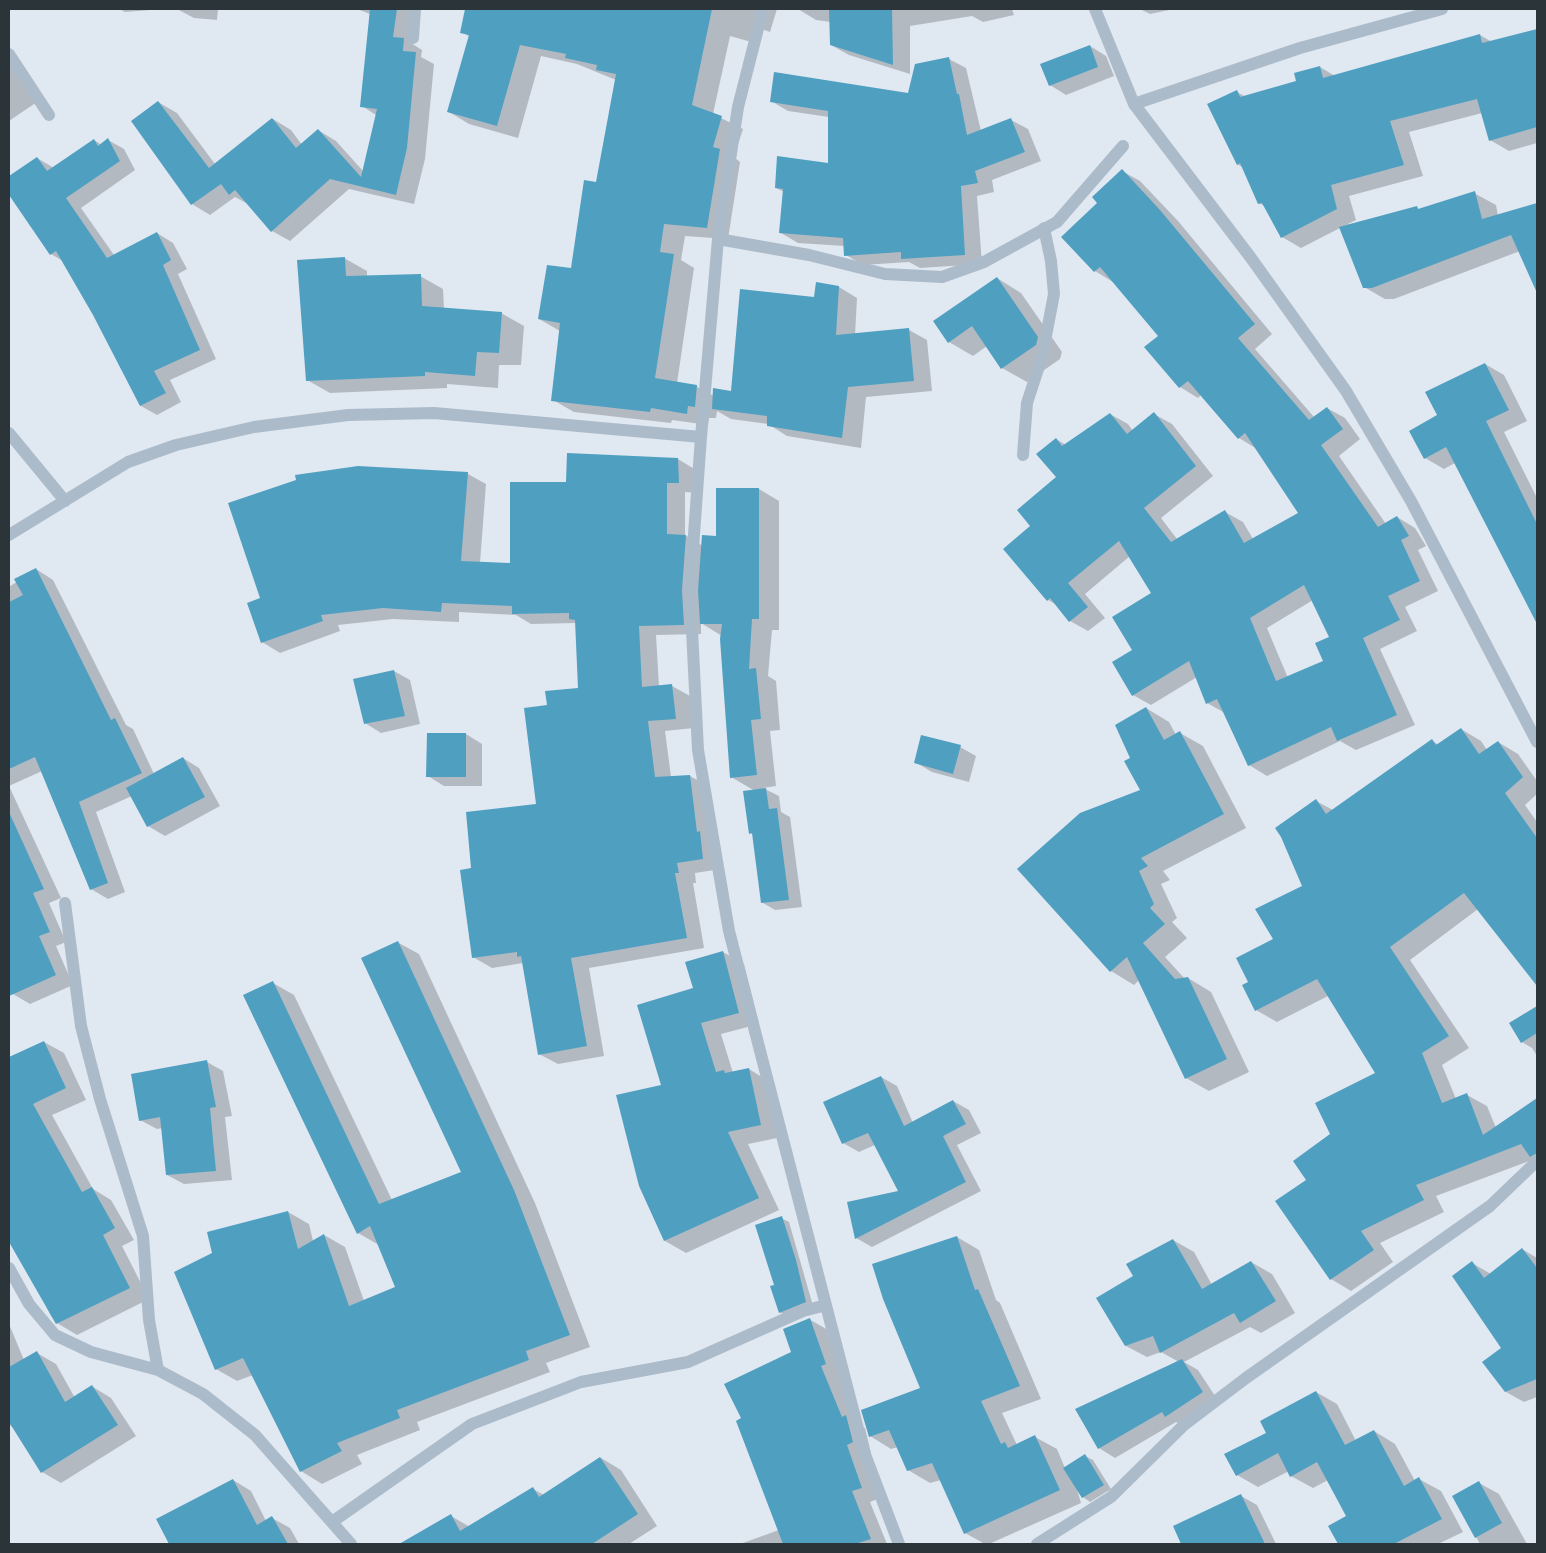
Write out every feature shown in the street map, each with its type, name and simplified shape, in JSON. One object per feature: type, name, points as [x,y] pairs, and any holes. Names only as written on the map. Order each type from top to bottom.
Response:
[{"type":"street","points":[[413,38],[415,9]]},
{"type":"street","points":[[764,9],[738,107],[718,240],[690,590],[698,750],[729,931],[864,1452],[898,1544]]},
{"type":"street","points":[[1095,9],[1134,104],[1251,258],[1346,390],[1412,502],[1537,742]]},
{"type":"street","points":[[1134,104],[1300,48],[1442,9]]},
{"type":"street","points":[[9,54],[49,115]]},
{"type":"street","points":[[718,240],[810,255],[884,274],[942,277],[984,262],[1057,222],[1123,146]]},
{"type":"street","points":[[1024,455],[1027,403],[1042,357],[1054,294],[1052,261],[1044,228]]},
{"type":"street","points":[[9,535],[128,462],[176,446],[254,427],[348,415],[434,413],[701,437]]},
{"type":"street","points":[[9,433],[65,500]]},
{"type":"street","points":[[65,903],[81,1026],[100,1099],[143,1236],[149,1320],[158,1370]]},
{"type":"street","points":[[1037,1544],[1111,1497],[1184,1425],[1246,1378],[1490,1206],[1537,1161]]},
{"type":"street","points":[[9,1268],[28,1304],[55,1335],[91,1352],[158,1370],[203,1394],[255,1434],[351,1544]]},
{"type":"street","points":[[332,1522],[472,1424],[581,1382],[688,1362],[803,1311],[826,1305]]},
{"type":"building","points":[[370,9],[397,9],[393,37],[404,38],[403,51],[416,52],[407,148],[396,195],[330,179],[271,232],[235,190],[229,195],[221,184],[191,205],[131,121],[158,101],[209,168],[272,118],[296,148],[318,129],[361,177],[377,109],[360,107]]},
{"type":"building","points":[[465,9],[712,9],[692,105],[722,116],[713,147],[720,149],[707,228],[664,224],[660,252],[674,254],[655,378],[697,385],[695,407],[688,406],[687,414],[651,408],[650,412],[551,401],[560,323],[538,319],[547,265],[571,268],[584,180],[596,182],[616,74],[596,70],[597,65],[565,58],[566,54],[520,45],[497,126],[447,112],[469,35],[460,33]]},
{"type":"building","points":[[829,9],[892,9],[893,65],[830,45]]},
{"type":"building","points":[[1537,29],[1537,127],[1489,141],[1477,99],[1390,121],[1404,165],[1331,185],[1337,209],[1281,238],[1262,203],[1258,204],[1240,163],[1237,165],[1207,104],[1237,90],[1240,97],[1296,81],[1294,73],[1320,66],[1323,78],[1480,34],[1482,43]]},
{"type":"building","points":[[1090,45],[1098,67],[1049,86],[1040,64]]},
{"type":"building","points":[[949,57],[967,135],[1011,118],[1025,152],[975,171],[978,183],[961,186],[965,255],[901,259],[901,252],[844,256],[843,238],[779,233],[783,189],[775,188],[777,156],[828,163],[828,111],[770,102],[774,72],[908,93],[915,64]]},
{"type":"building","points":[[108,138],[120,161],[66,198],[107,258],[157,232],[171,260],[163,265],[200,350],[154,371],[166,393],[140,406],[93,315],[56,251],[50,255],[9,195],[9,176],[37,157],[47,171],[94,139],[98,146]]},
{"type":"building","points":[[1122,169],[1160,210],[1255,324],[1238,338],[1309,420],[1327,407],[1343,429],[1321,445],[1378,527],[1397,516],[1409,536],[1401,540],[1420,581],[1388,596],[1400,620],[1363,638],[1397,715],[1337,741],[1331,727],[1248,766],[1217,699],[1206,704],[1189,661],[1132,696],[1112,662],[1132,650],[1112,617],[1151,593],[1119,541],[1068,583],[1088,607],[1069,622],[1050,598],[1047,601],[1003,549],[1030,526],[1017,510],[1056,477],[1036,454],[1056,438],[1062,446],[1110,413],[1127,434],[1154,412],[1196,466],[1144,508],[1171,542],[1225,510],[1244,543],[1298,513],[1245,433],[1238,439],[1188,381],[1179,388],[1144,347],[1158,336],[1100,267],[1094,272],[1061,237],[1097,203],[1092,197]],"holes":[[[1304,585],[1329,637],[1315,643],[1323,661],[1276,681],[1250,618]]]},
{"type":"building","points":[[1475,191],[1482,219],[1537,203],[1537,293],[1511,235],[1372,288],[1363,288],[1339,227],[1417,206],[1418,209]]},
{"type":"building","points":[[345,257],[346,276],[421,274],[422,306],[502,312],[499,353],[477,352],[475,376],[425,372],[425,376],[306,381],[297,260]]},
{"type":"building","points":[[997,277],[1038,337],[1036,345],[1001,369],[972,326],[948,343],[933,321]]},
{"type":"building","points":[[816,282],[839,286],[836,335],[909,328],[914,381],[848,387],[842,438],[767,426],[767,416],[712,409],[713,388],[731,391],[740,289],[814,297]]},
{"type":"building","points":[[1485,363],[1509,410],[1486,421],[1537,524],[1537,624],[1446,447],[1424,459],[1409,431],[1437,415],[1425,392]]},
{"type":"building","points":[[567,453],[678,458],[679,483],[667,483],[667,534],[686,535],[682,590],[684,625],[639,626],[642,687],[672,684],[676,719],[648,721],[655,777],[690,775],[697,832],[700,831],[703,859],[677,863],[679,873],[675,873],[687,938],[571,958],[587,1046],[538,1055],[521,956],[517,957],[517,952],[472,958],[460,870],[471,868],[466,812],[536,804],[524,708],[547,705],[545,691],[578,688],[575,620],[569,619],[569,613],[512,614],[512,606],[442,603],[441,612],[383,608],[321,615],[323,621],[261,643],[247,603],[260,598],[228,503],[296,480],[295,475],[358,466],[468,472],[461,561],[510,563],[510,482],[566,482]]},
{"type":"building","points":[[716,488],[759,488],[759,619],[752,619],[749,669],[756,668],[761,719],[751,720],[757,775],[730,778],[720,639],[722,624],[700,624],[698,590],[702,535],[716,536]]},
{"type":"building","points":[[36,568],[111,720],[115,718],[142,773],[79,802],[108,883],[90,890],[35,757],[9,769],[9,602],[23,595],[14,579]]},
{"type":"building","points":[[394,670],[405,716],[364,724],[353,679]]},
{"type":"building","points":[[1146,707],[1164,740],[1180,731],[1224,814],[1141,858],[1148,866],[1139,871],[1154,904],[1150,908],[1165,924],[1143,943],[1175,979],[1188,977],[1227,1059],[1185,1079],[1127,957],[1110,972],[1017,869],[1080,813],[1140,790],[1124,761],[1130,758],[1115,725]]},
{"type":"building","points":[[1461,728],[1479,754],[1498,741],[1523,777],[1505,793],[1537,838],[1537,986],[1464,893],[1390,947],[1449,1036],[1422,1053],[1442,1103],[1467,1093],[1483,1135],[1537,1098],[1537,1153],[1530,1157],[1521,1144],[1416,1185],[1424,1200],[1361,1231],[1374,1250],[1330,1280],[1275,1201],[1306,1180],[1293,1161],[1330,1134],[1315,1103],[1375,1073],[1317,979],[1255,1011],[1242,985],[1248,982],[1236,958],[1273,939],[1255,909],[1302,886],[1281,837],[1275,828],[1316,799],[1326,814],[1432,739],[1436,745]]},
{"type":"building","points":[[427,733],[466,733],[466,777],[426,777]]},
{"type":"building","points":[[921,735],[961,745],[953,774],[914,763]]},
{"type":"building","points":[[183,757],[205,797],[147,827],[126,788]]},
{"type":"building","points":[[766,788],[769,809],[777,808],[789,900],[761,903],[752,833],[749,834],[743,791]]},
{"type":"building","points":[[9,812],[44,889],[33,893],[50,932],[39,936],[56,975],[9,996]]},
{"type":"building","points":[[398,941],[514,1190],[570,1335],[526,1351],[529,1360],[397,1410],[400,1418],[337,1443],[342,1451],[300,1472],[243,1358],[215,1370],[174,1272],[212,1253],[207,1232],[288,1211],[298,1249],[324,1234],[349,1306],[395,1287],[370,1226],[357,1234],[243,995],[273,981],[379,1204],[461,1172],[361,958]]},
{"type":"building","points":[[723,951],[739,1013],[701,1023],[716,1072],[724,1070],[725,1073],[749,1068],[761,1125],[728,1132],[759,1198],[664,1241],[639,1186],[616,1095],[661,1085],[637,1005],[693,988],[685,962]]},
{"type":"building","points":[[1537,1006],[1537,1033],[1521,1043],[1509,1023]]},
{"type":"building","points":[[44,1041],[66,1088],[33,1104],[82,1192],[92,1187],[115,1228],[103,1235],[130,1288],[56,1324],[9,1242],[9,1057]]},
{"type":"building","points":[[207,1060],[216,1107],[210,1108],[216,1171],[166,1175],[160,1117],[139,1121],[131,1074]]},
{"type":"building","points":[[881,1076],[904,1126],[953,1100],[966,1124],[943,1136],[966,1182],[855,1239],[847,1202],[898,1191],[868,1133],[842,1144],[823,1102]]},
{"type":"building","points":[[782,1216],[796,1260],[806,1302],[779,1313],[770,1286],[774,1285],[755,1225]]},
{"type":"building","points":[[957,1236],[975,1290],[978,1289],[1020,1386],[981,1401],[1001,1444],[1005,1442],[1008,1448],[1035,1435],[1060,1490],[964,1534],[932,1463],[907,1471],[889,1430],[869,1437],[861,1410],[920,1388],[883,1299],[872,1264]]},
{"type":"building","points":[[1173,1239],[1202,1289],[1251,1261],[1276,1301],[1240,1323],[1234,1313],[1160,1353],[1153,1336],[1125,1346],[1096,1298],[1133,1276],[1126,1264]]},
{"type":"building","points":[[1522,1248],[1537,1268],[1537,1379],[1505,1392],[1482,1362],[1501,1348],[1452,1276],[1472,1261],[1484,1278]]},
{"type":"building","points":[[810,1318],[826,1364],[821,1366],[842,1417],[846,1415],[853,1442],[847,1445],[862,1488],[852,1491],[871,1539],[855,1544],[783,1544],[736,1421],[741,1418],[724,1384],[791,1352],[783,1329]]},
{"type":"building","points":[[37,1351],[65,1402],[92,1385],[118,1425],[41,1473],[9,1422],[9,1367]]},
{"type":"building","points":[[1182,1359],[1203,1392],[1165,1417],[1162,1412],[1098,1449],[1075,1409]]},
{"type":"building","points":[[1316,1391],[1345,1445],[1374,1430],[1404,1486],[1419,1477],[1442,1519],[1394,1544],[1338,1544],[1328,1526],[1346,1516],[1317,1462],[1290,1477],[1278,1453],[1236,1476],[1224,1454],[1266,1433],[1260,1421]]},
{"type":"building","points":[[1085,1454],[1104,1485],[1082,1498],[1063,1468]]},
{"type":"building","points":[[600,1457],[638,1514],[592,1544],[399,1544],[451,1514],[460,1531],[533,1487],[539,1497]]},
{"type":"building","points":[[233,1479],[257,1525],[272,1516],[288,1544],[169,1544],[156,1519]]},
{"type":"building","points":[[1479,1481],[1502,1523],[1475,1538],[1452,1496]]},
{"type":"building","points":[[1241,1494],[1265,1544],[1181,1544],[1173,1526]]}]
